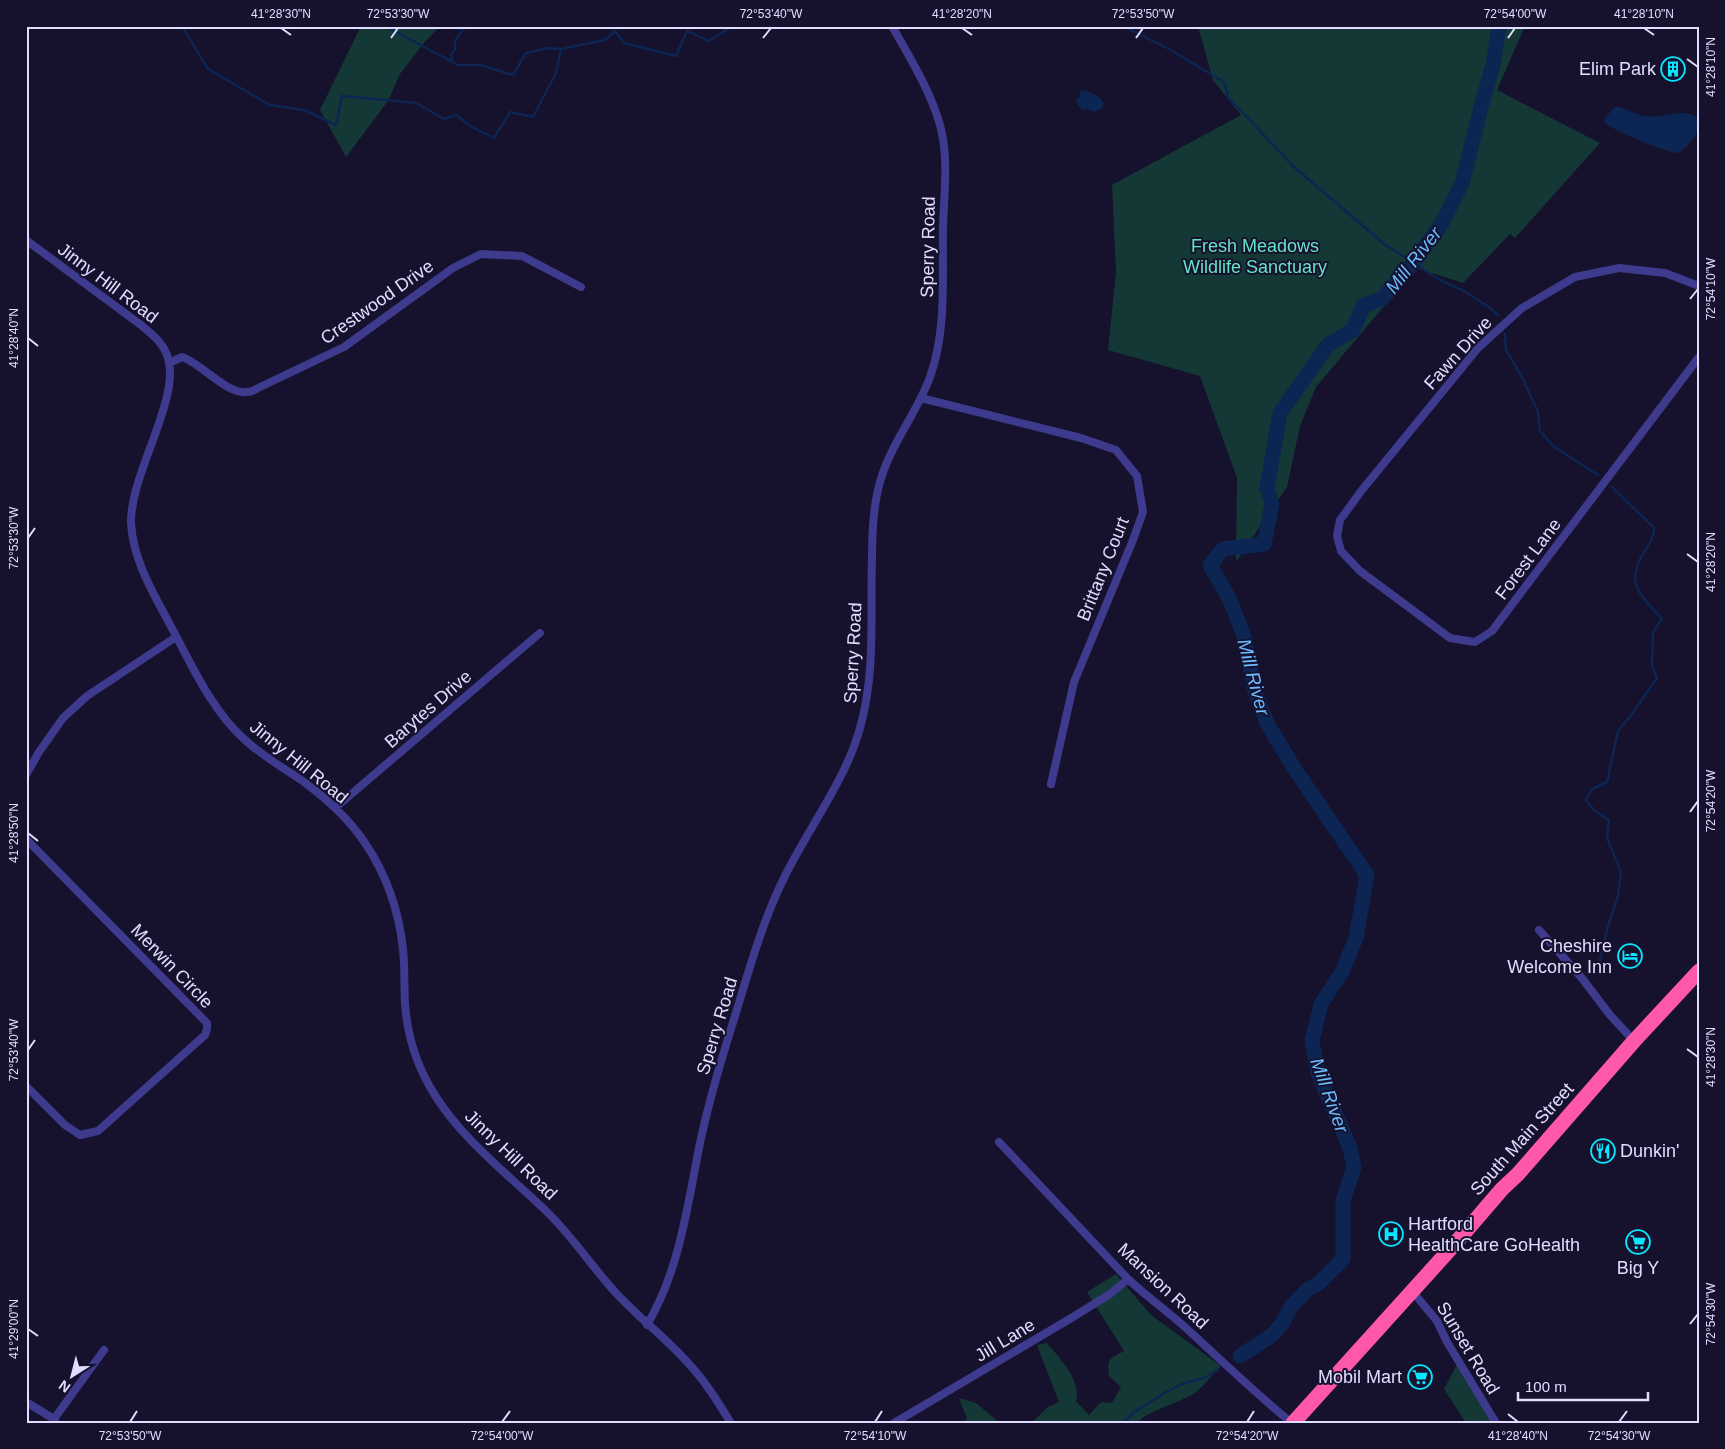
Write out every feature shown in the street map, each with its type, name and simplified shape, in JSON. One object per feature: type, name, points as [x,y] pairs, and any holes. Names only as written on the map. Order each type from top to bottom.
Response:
[{"type":"highway","name":"South Main Street","points":[[1292,1423],[1699,971]]},
{"type":"street","name":"Sperry Road","points":[[647,1325],[660,1303],[673,1270],[706,1115],[758,945],[783,880],[850,758],[861,727],[870,671],[872,532],[875,503],[884,470],[921,398],[935,361],[941,317],[944,143],[934,108],[892,26]]},
{"type":"street","name":"Jinny Hill Road","points":[[26,240],[151,334],[162,346],[169,363],[170,379],[167,394],[135,492],[131,522],[138,559],[176,637],[204,688],[227,721],[260,753],[305,783],[335,808],[353,827],[378,864],[388,888],[402,936],[405,1006],[408,1029],[420,1067],[434,1095],[463,1132],[551,1215],[611,1288],[647,1325],[686,1360],[698,1374],[731,1423]]},
{"type":"street","name":"Crestwood Drive","points":[[169,363],[182,357],[191,360],[230,388],[245,393],[344,347],[453,268],[481,254],[522,256],[581,287]]},
{"type":"street","name":"Fawn Drive","points":[[1341,551],[1337,536],[1340,520],[1362,490],[1478,348],[1522,308],[1575,277],[1619,268],[1665,273],[1699,286]]},
{"type":"street","name":"Forest Lane","points":[[1341,551],[1360,571],[1450,638],[1475,642],[1492,631],[1699,357]]},
{"type":"street","name":"Brittany Court","points":[[921,398],[1081,438],[1116,450],[1137,476],[1142,512],[1133,540],[1074,682],[1051,784]]},
{"type":"street","name":"Barytes Drive","points":[[335,808],[540,633]]},
{"type":"street","points":[[26,775],[62,718],[87,696],[176,637]]},
{"type":"street","name":"Merwin Circle","points":[[26,839],[206,1023],[207,1030],[204,1035],[98,1131],[80,1136],[65,1125],[26,1086]]},
{"type":"street","points":[[1539,930],[1634,1041]]},
{"type":"street","name":"Mansion Road","points":[[999,1142],[1142,1293],[1180,1323],[1292,1423]]},
{"type":"street","name":"Jill Lane","points":[[894,1423],[1073,1317],[1110,1294],[1128,1278]]},
{"type":"street","name":"Sunset Road","points":[[1412,1291],[1433,1315],[1447,1342],[1496,1423]]},
{"type":"street","points":[[26,1402],[55,1421],[104,1350]]},
{"type":"green space","points":[[361,26],[440,26],[423,44],[400,74],[388,101],[346,157],[320,110]]},
{"type":"green space","name":"Fresh Meadows Wildlife Sanctuary","points":[[1198,26],[1525,26],[1497,90],[1600,143],[1515,238],[1510,234],[1463,283],[1416,268],[1316,387],[1300,426],[1287,487],[1236,562],[1237,478],[1200,376],[1108,350],[1116,272],[1112,185],[1241,115],[1213,80]]},
{"type":"green space","points":[[1116,1274],[1151,1315],[1221,1366],[1193,1394],[1149,1414],[1136,1423],[1031,1423],[1048,1407],[1059,1402],[1037,1345],[1047,1343],[1063,1363],[1075,1385],[1076,1401],[1089,1415],[1101,1402],[1112,1403],[1121,1387],[1109,1376],[1108,1366],[1112,1358],[1124,1351],[1087,1292]]},
{"type":"green space","points":[[1457,1364],[1493,1423],[1466,1423],[1444,1389]]},
{"type":"green space","points":[[959,1398],[976,1403],[1000,1423],[965,1423],[967,1418]]},
{"type":"water","points":[[1080,91],[1098,96],[1103,101],[1104,104],[1101,109],[1094,112],[1086,109],[1083,110],[1078,105],[1076,100],[1080,98]]},
{"type":"water","points":[[1615,107],[1645,116],[1686,113],[1699,119],[1699,127],[1693,138],[1681,152],[1672,152],[1641,141],[1606,124],[1604,120]]},
{"type":"waterway","points":[[182,26],[208,69],[270,105],[304,110],[336,125],[342,96],[416,103],[444,119],[456,115],[470,126],[494,138],[510,112],[533,117],[556,73],[561,49],[605,40],[615,31],[624,43],[676,56],[687,31],[709,41],[732,26]]},
{"type":"waterway","points":[[385,26],[458,65],[480,65],[513,75],[526,53],[548,48],[561,49]]},
{"type":"waterway","points":[[452,61],[451,54],[455,50],[455,41],[465,26]]},
{"type":"waterway","points":[[1123,26],[1169,49],[1224,82],[1228,97],[1293,166],[1383,243],[1438,279],[1464,291],[1498,315]]},
{"type":"waterway","name":"Mill River","points":[[1240,1356],[1271,1336],[1282,1324],[1291,1307],[1307,1290],[1318,1284],[1343,1259],[1343,1201],[1354,1167],[1350,1148],[1318,1073],[1312,1041],[1321,1004],[1342,972],[1356,938],[1367,875],[1294,768],[1267,723],[1255,691],[1244,636],[1230,600],[1210,565],[1223,549],[1264,544],[1272,504],[1267,488],[1280,413],[1328,345],[1353,330],[1363,306],[1383,298],[1413,263],[1442,223],[1462,183],[1493,65],[1499,26]]},
{"type":"waterway","points":[[1505,334],[1506,350],[1523,379],[1538,412],[1540,431],[1553,446],[1598,475]]},
{"type":"waterway","points":[[1599,963],[1618,896],[1621,872],[1607,838],[1609,820],[1595,811],[1586,800],[1592,789],[1607,782],[1618,731],[1657,678],[1652,666],[1653,632],[1662,619],[1642,596],[1635,581],[1638,563],[1651,541],[1654,528],[1612,487]]},
{"type":"waterway","name":"Mill River","points":[[1123,1423],[1133,1413],[1166,1392],[1182,1384],[1204,1378],[1218,1370]]},
{"type":"place","name":"Elim Park","points":[[1673,69]]},
{"type":"place","name":"Cheshire Welcome Inn","points":[[1630,956]]},
{"type":"place","name":"Dunkin'","points":[[1603,1151]]},
{"type":"place","name":"Hartford HealthCare GoHealth","points":[[1391,1234]]},
{"type":"place","name":"Big Y","points":[[1638,1242]]},
{"type":"place","name":"Mobil Mart","points":[[1420,1377]]}]
